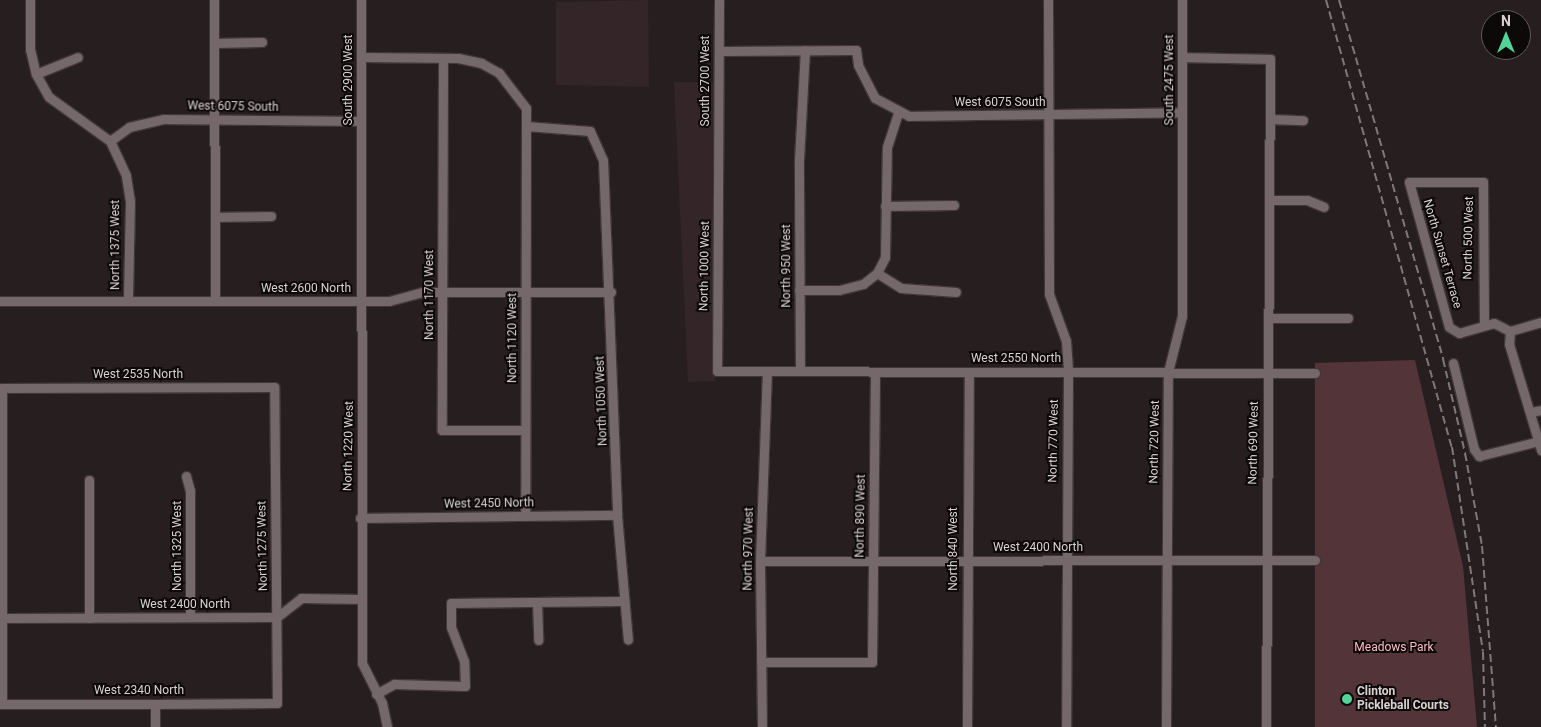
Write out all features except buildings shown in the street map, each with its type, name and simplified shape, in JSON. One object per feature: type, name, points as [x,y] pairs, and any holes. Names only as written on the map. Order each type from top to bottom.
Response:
[{"type":"street","points":[[30,0],[30,49],[36,74],[49,97],[110,142]]},
{"type":"street","points":[[214,0],[215,301]]},
{"type":"street","name":"South 2900 West","points":[[361,0],[361,121],[363,160]]},
{"type":"street","name":"South 2700 West","points":[[719,0],[719,162]]},
{"type":"street","name":"North 770 West","points":[[1048,0],[1049,294],[1066,341],[1068,372],[1064,560],[1066,727]]},
{"type":"street","name":"South 2475 West","points":[[1182,0],[1182,159]]},
{"type":"street","points":[[214,43],[262,42]]},
{"type":"street","name":"North 950 West","points":[[800,371],[799,160],[805,50]]},
{"type":"street","points":[[719,51],[856,50],[858,65],[875,98],[898,114],[885,160],[885,257],[877,273],[863,284],[839,290],[800,290]]},
{"type":"street","points":[[36,74],[78,57]]},
{"type":"street","points":[[361,57],[443,58]]},
{"type":"street","name":"North 690 West","points":[[1182,57],[1270,59],[1269,318],[1264,560],[1266,727]]},
{"type":"street","name":"North 1120 West","points":[[443,58],[481,63],[499,72],[526,108],[525,516]]},
{"type":"street","name":"North 1170 West","points":[[443,58],[442,430],[526,430]]},
{"type":"street","name":"West 6075 South","points":[[898,114],[1048,116],[1182,112]]},
{"type":"street","points":[[1270,119],[1303,120]]},
{"type":"street","name":"West 6075 South","points":[[110,142],[144,122],[214,120],[361,121]]},
{"type":"street","name":"North 1050 West","points":[[526,126],[590,131],[603,160],[611,292],[617,515],[623,601],[628,640]]},
{"type":"street","name":"North 1375 West","points":[[110,142],[119,160],[130,202],[128,301]]},
{"type":"street","name":"North 720 West","points":[[1166,727],[1168,372],[1182,316],[1182,159]]},
{"type":"street","name":"North 1220 West","points":[[363,160],[364,301],[360,518],[362,662],[376,694],[387,727]]},
{"type":"street","name":"North 1000 West","points":[[717,371],[719,162]]},
{"type":"street","name":"North 500 West","points":[[1408,182],[1483,182],[1484,324]]},
{"type":"street","name":"North Sunset Terrace","points":[[1408,182],[1453,332],[1484,324]]},
{"type":"street","points":[[1269,200],[1307,200],[1324,207]]},
{"type":"street","points":[[885,206],[954,205]]},
{"type":"street","points":[[215,217],[271,216]]},
{"type":"street","points":[[877,273],[901,288],[956,292]]},
{"type":"street","name":"West 2600 North","points":[[0,301],[364,301],[442,292],[611,292]]},
{"type":"street","points":[[1269,318],[1348,318]]},
{"type":"street","points":[[1484,324],[1510,330],[1541,322]]},
{"type":"street","points":[[1453,363],[1474,449],[1480,456],[1540,446],[1509,344],[1510,330]]},
{"type":"street","name":"West 2550 North","points":[[717,371],[1315,373]]},
{"type":"street","name":"North 970 West","points":[[762,727],[760,561],[767,371]]},
{"type":"street","name":"North 890 West","points":[[761,662],[872,662],[876,372]]},
{"type":"street","name":"North 840 West","points":[[967,727],[966,560],[969,372]]},
{"type":"street","name":"West 2535 North","points":[[1,502],[2,388],[274,387]]},
{"type":"street","name":"North 1275 West","points":[[274,387],[277,704]]},
{"type":"street","points":[[1530,412],[1541,410]]},
{"type":"street","name":"North 1325 West","points":[[186,476],[190,491],[190,617]]},
{"type":"street","points":[[89,480],[89,618]]},
{"type":"street","points":[[1,502],[3,618],[1,704]]},
{"type":"street","name":"West 2450 North","points":[[360,518],[617,515]]},
{"type":"street","name":"West 2400 North","points":[[760,561],[1315,560]]},
{"type":"street","points":[[277,617],[301,598],[362,599]]},
{"type":"street","points":[[376,694],[394,684],[465,686],[464,661],[451,628],[451,603],[623,601]]},
{"type":"street","points":[[537,602],[538,640]]},
{"type":"street","name":"West 2400 North","points":[[3,618],[277,617]]},
{"type":"street","name":"West 2340 North","points":[[1,704],[277,704]]},
{"type":"street","points":[[155,704],[155,727]]},
{"type":"shaded area","points":[[648,0],[649,87],[556,85],[556,2]]},
{"type":"shaded area","points":[[674,82],[715,82],[715,381],[688,382]]},
{"type":"green space","name":"Meadows Park","points":[[1415,360],[1463,566],[1477,727],[1315,727],[1315,363]]},
{"type":"railway","points":[[1326,0],[1452,447],[1483,652],[1485,727]]},
{"type":"railway","points":[[1339,0],[1443,359],[1465,453],[1482,546],[1496,727]]},
{"type":"place","name":"Clinton Pickleball Courts","points":[[1347,699]]}]
